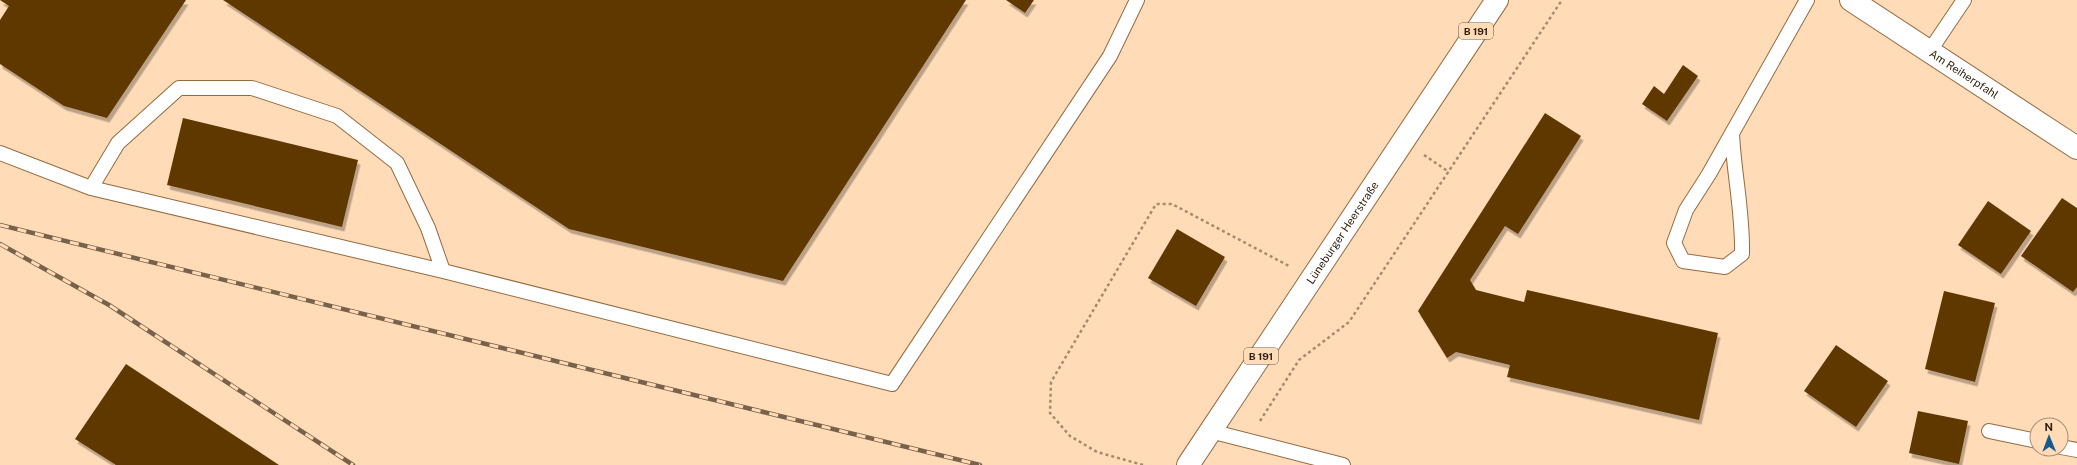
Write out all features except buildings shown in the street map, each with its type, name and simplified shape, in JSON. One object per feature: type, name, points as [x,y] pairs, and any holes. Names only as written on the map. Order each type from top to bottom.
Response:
[{"type":"main road","name":"Lüneburger Heerstraße","points":[[1188,465],[1497,0]]},
{"type":"main road","name":"Am Reiherpfahl","points":[[1850,0],[2077,148]]},
{"type":"lane","points":[[0,153],[91,188],[443,271],[892,384],[1110,56],[1137,0]]},
{"type":"lane","points":[[1732,134],[1734,169],[1741,207],[1742,254],[1725,267],[1683,261],[1674,243],[1686,210],[1709,174],[1807,0]]},
{"type":"lane","points":[[1928,52],[1964,0]]},
{"type":"lane","points":[[91,188],[118,143],[179,88],[252,88],[337,116],[397,163],[428,228],[443,271]]},
{"type":"lane","points":[[1210,431],[1343,465]]},
{"type":"lane","points":[[1989,431],[2029,439]]},
{"type":"path","points":[[1248,441],[1299,360],[1349,322],[1562,0]]},
{"type":"path","points":[[1143,465],[1097,452],[1070,436],[1050,413],[1051,382],[1156,204],[1172,204],[1290,267],[1310,281]]},
{"type":"railway","points":[[0,225],[980,465]]},
{"type":"railway","points":[[0,244],[109,305],[353,465]]}]
